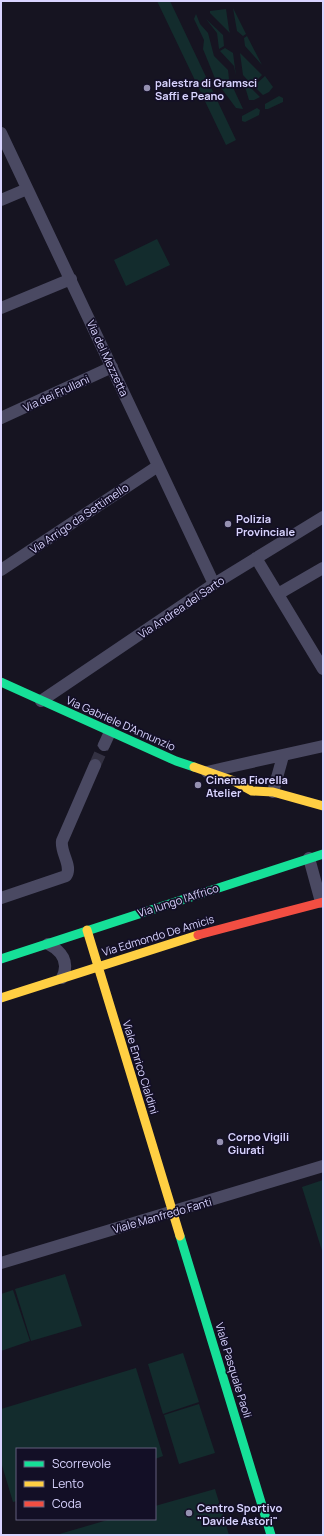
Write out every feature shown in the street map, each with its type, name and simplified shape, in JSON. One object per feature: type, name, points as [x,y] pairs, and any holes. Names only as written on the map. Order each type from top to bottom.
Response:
[{"type":"street","name":"Via del Mezzetta","points":[[1,133],[214,584]]},
{"type":"street","points":[[1,200],[27,189]]},
{"type":"street","points":[[1,308],[71,279]]},
{"type":"street","name":"Via dei Frullani","points":[[1,418],[112,367]]},
{"type":"street","name":"Via Arrigo da Settimello","points":[[1,570],[158,466]]},
{"type":"street","name":"Via Andrea del Sarto","points":[[41,701],[214,584],[323,517]]},
{"type":"street","points":[[256,558],[323,669]]},
{"type":"street","points":[[278,594],[323,568]]},
{"type":"street","name":"Via Gabriele D'Annunzio","points":[[1,682],[110,732],[206,772],[234,781],[242,778],[268,786],[273,792],[323,806]]},
{"type":"street","points":[[104,745],[110,732]]},
{"type":"street","points":[[206,772],[323,746]]},
{"type":"street","points":[[273,792],[283,756]]},
{"type":"street","points":[[1,898],[66,876],[69,869],[61,845],[62,841],[95,764]]},
{"type":"street","name":"Via lungo l'Affrico","points":[[1,959],[323,854]]},
{"type":"street","points":[[309,858],[322,902]]},
{"type":"street","name":"Via Edmondo De Amicis","points":[[1,998],[191,937],[322,902]]},
{"type":"street","name":"Viale Enrico Cialdini","points":[[87,930],[173,1212]]},
{"type":"street","points":[[48,944],[59,952],[66,962],[66,968],[62,978]]},
{"type":"street","name":"Viale Manfredo Fanti","points":[[1,1263],[323,1166]]},
{"type":"street","name":"Viale Pasquale Paoli","points":[[173,1212],[271,1535]]},
{"type":"green space","points":[[157,1],[170,1],[236,140],[226,145]]},
{"type":"green space","points":[[233,8],[246,34],[243,36],[237,31]]},
{"type":"green space","points":[[226,9],[230,33],[210,13],[210,11]]},
{"type":"green space","points":[[196,14],[200,24],[208,33],[214,56],[228,70],[229,79],[243,109],[236,108],[216,81],[203,49],[204,40],[194,19]]},
{"type":"green space","points":[[206,19],[223,35],[224,46],[219,49],[217,33]]},
{"type":"green space","points":[[247,36],[262,65],[245,46],[244,38]]},
{"type":"green space","points":[[225,48],[233,53],[236,76],[234,66],[220,51]]},
{"type":"green space","points":[[240,53],[262,75],[252,85],[243,75]]},
{"type":"green space","points":[[265,76],[273,87],[269,92],[263,95],[254,86]]},
{"type":"green space","points":[[243,80],[260,97],[254,100],[249,100]]},
{"type":"green space","points":[[279,96],[283,98],[283,102],[265,109],[265,104]]},
{"type":"green space","points":[[257,108],[260,110],[259,115],[245,122],[242,121],[242,116]]},
{"type":"green space","points":[[157,239],[170,265],[126,286],[114,260]]},
{"type":"green space","points":[[323,1180],[323,1254],[302,1187]]},
{"type":"green space","points":[[65,1274],[82,1326],[31,1341],[15,1289]]},
{"type":"green space","points":[[13,1290],[30,1341],[1,1351],[1,1294]]},
{"type":"green space","points":[[183,1353],[199,1402],[163,1414],[148,1364]]},
{"type":"green space","points":[[136,1368],[163,1456],[156,1459],[156,1448],[16,1448],[16,1501],[13,1502],[1,1462],[1,1409]]},
{"type":"green space","points":[[199,1404],[215,1453],[179,1464],[164,1415]]},
{"type":"green space","name":"Centro Sportivo \"Davide Astori\"","points":[[215,1489],[229,1535],[56,1535],[108,1520],[156,1520],[156,1506]]},
{"type":"tunnel","points":[[95,765],[104,745]]},
{"type":"traffic: fast","points":[[1,682],[176,761],[194,767]]},
{"type":"traffic: fast","points":[[1,959],[323,854]]},
{"type":"traffic: fast","points":[[180,1236],[271,1535]]},
{"type":"traffic: slow","points":[[194,767],[234,781],[252,791],[273,792],[323,806]]},
{"type":"traffic: slow","points":[[87,930],[180,1236]]},
{"type":"traffic: slow","points":[[1,998],[198,935]]},
{"type":"traffic: jam","points":[[198,935],[323,902]]},
{"type":"place","name":"palestra di Gramsci Saffi e Peano","points":[[147,88]]},
{"type":"place","name":"Polizia Provinciale","points":[[228,524]]},
{"type":"place","name":"Cinema Fiorella Atelier","points":[[198,785]]},
{"type":"place","name":"Corpo Vigili Giurati","points":[[220,1142]]},
{"type":"place","name":"Centro Sportivo \"Davide Astori\"","points":[[189,1513]]}]
